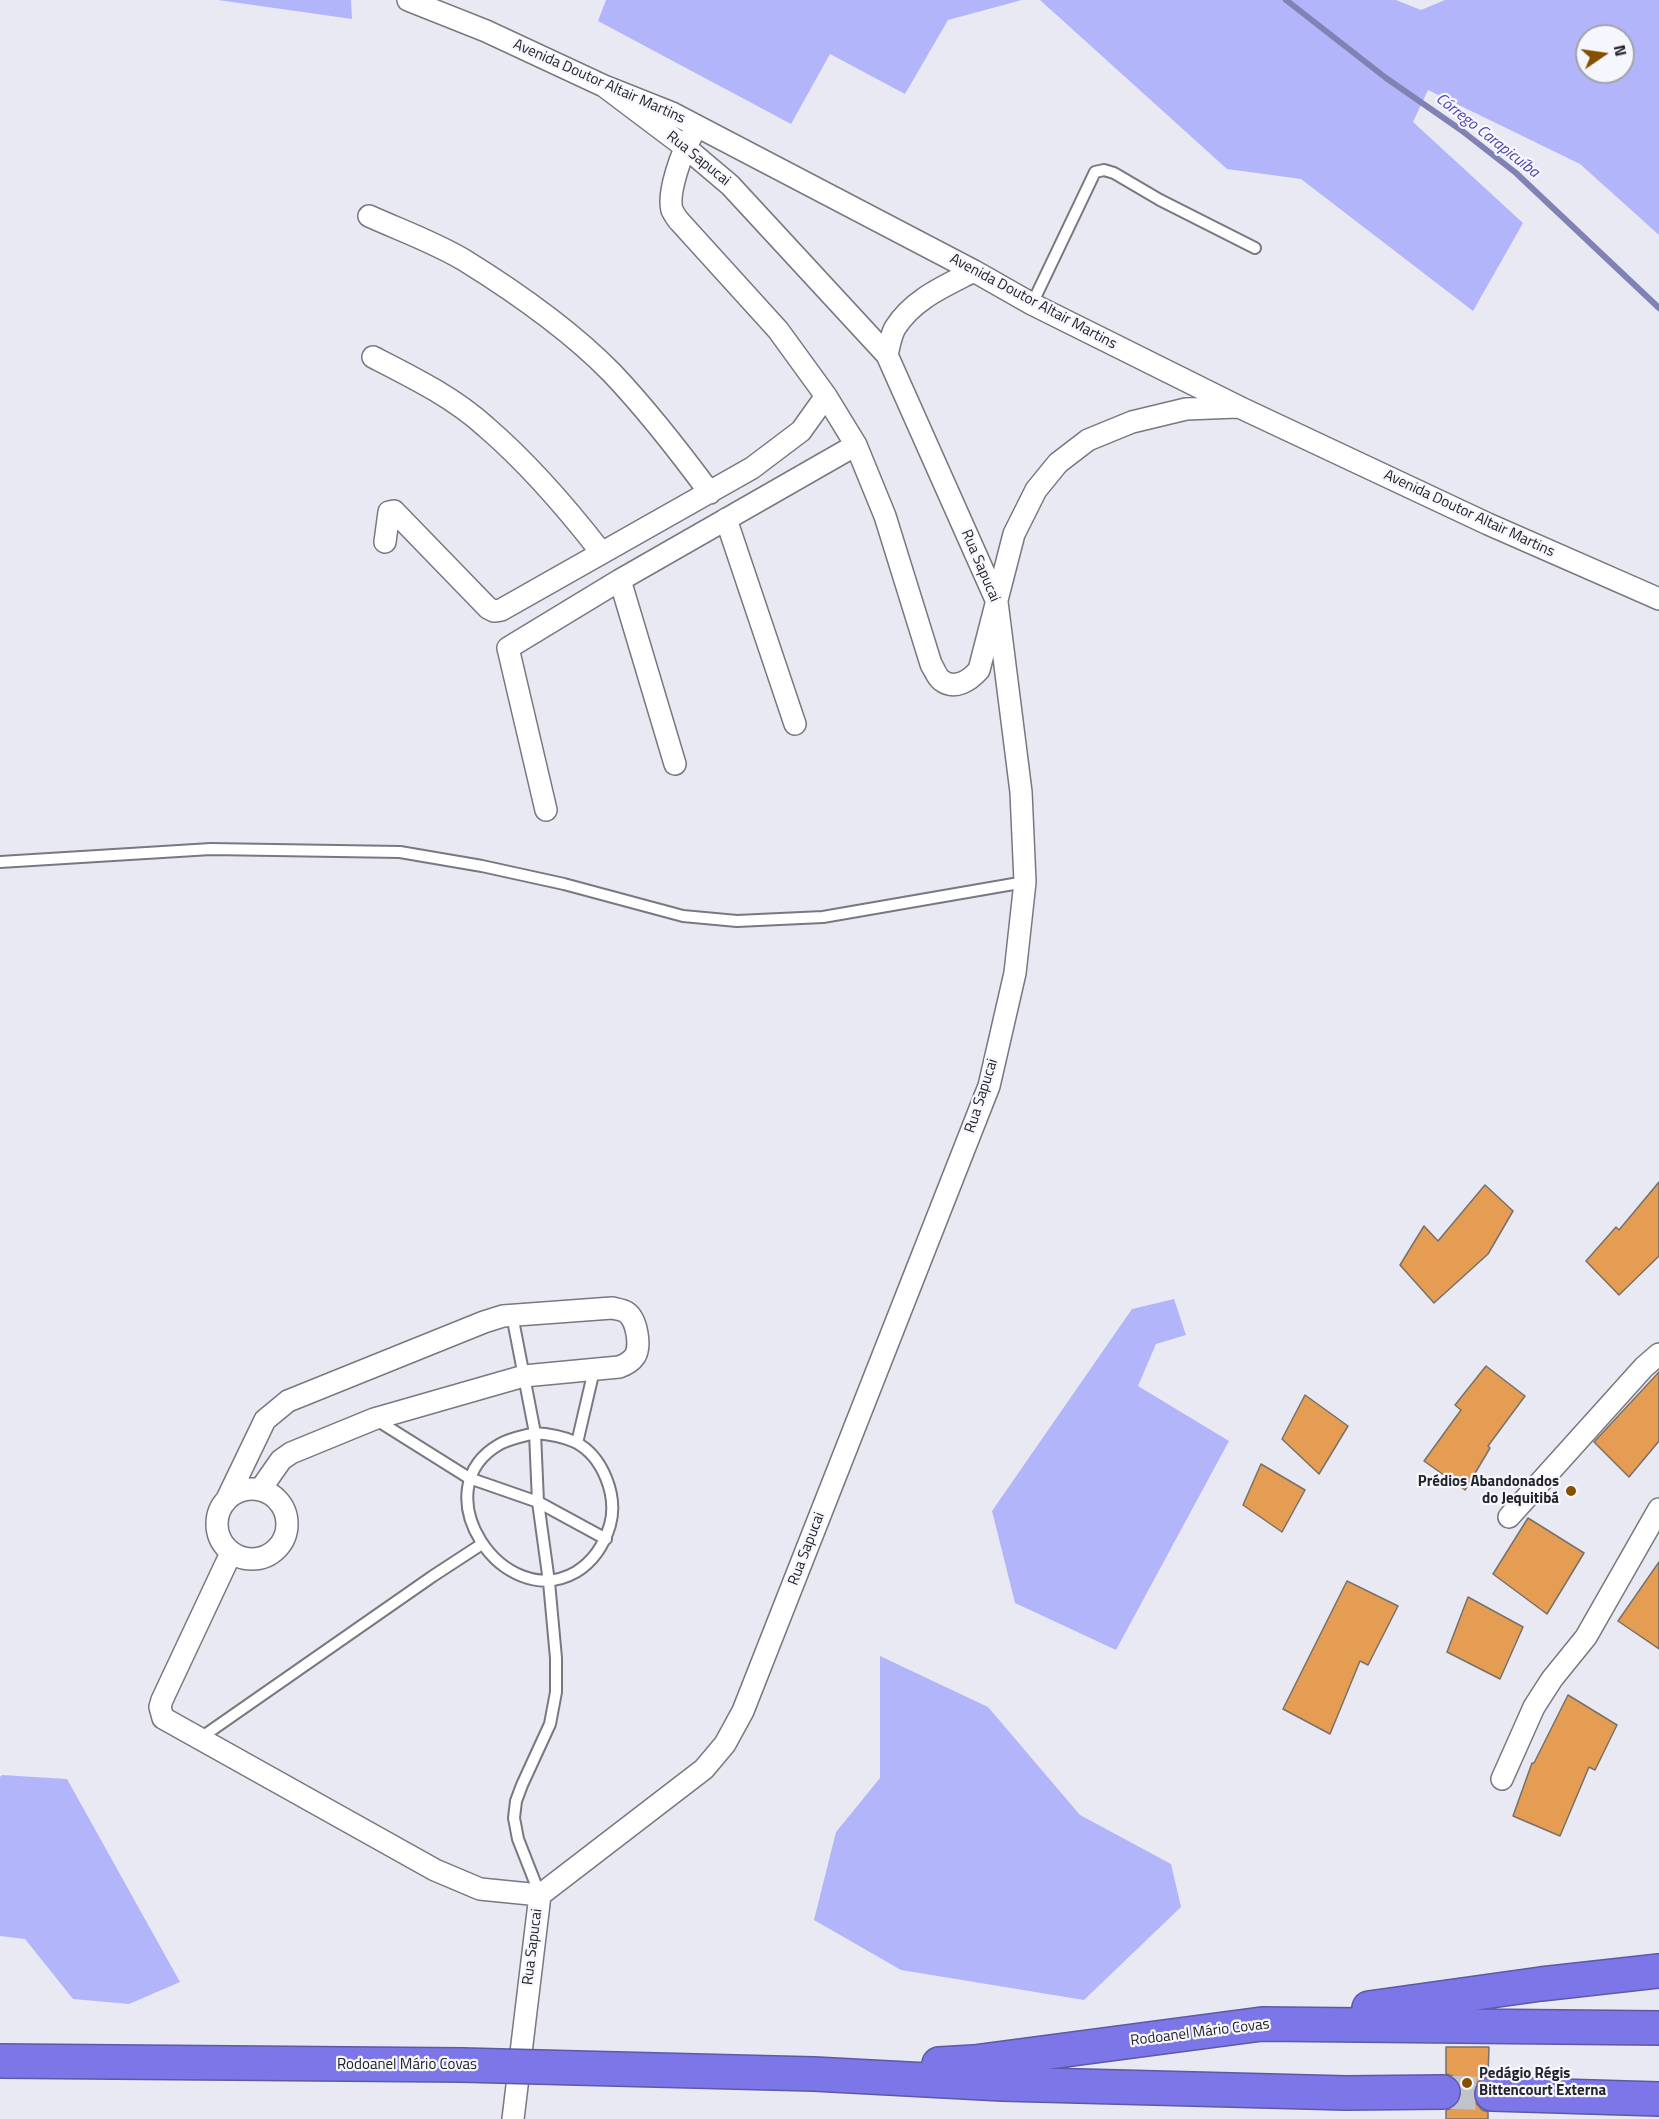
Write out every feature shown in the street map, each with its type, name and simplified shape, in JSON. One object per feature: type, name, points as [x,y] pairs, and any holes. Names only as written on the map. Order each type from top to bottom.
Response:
[{"type":"highway","points":[[1262,2024],[1541,1984],[1659,1971]]},
{"type":"highway","name":"Rodoanel Mário Covas","points":[[814,2074],[974,2062],[1262,2024],[1659,2028]]},
{"type":"highway","name":"Rodoanel Mário Covas","points":[[0,2061],[462,2065],[814,2074],[1002,2084],[1346,2093],[1443,2092]]},
{"type":"highway","points":[[1492,2094],[1659,2099]]},
{"type":"street","name":"Avenida Doutor Altair Martins","points":[[408,0],[486,31],[604,86],[672,113],[974,271],[1032,304],[1239,407],[1488,524],[1659,599]]},
{"type":"street","name":"Rua Sapucai","points":[[513,2119],[540,1895],[704,1768],[725,1744],[743,1711],[989,1086],[1015,973],[1025,882],[1020,792],[997,602],[887,355],[730,185],[685,147],[604,86]]},
{"type":"street","points":[[698,126],[685,147],[671,196],[672,211],[778,330],[826,396],[856,445],[885,516],[931,664],[941,680],[954,685],[970,680],[979,670],[1014,534],[1036,490],[1058,463],[1088,440],[1132,422],[1186,409],[1239,407]]},
{"type":"street","points":[[369,216],[463,260],[547,316],[611,372],[661,427],[711,493]]},
{"type":"street","points":[[887,355],[894,329],[909,310],[931,293],[974,271]]},
{"type":"street","points":[[373,357],[424,383],[485,426],[562,502],[601,552]]},
{"type":"street","points":[[385,542],[389,512],[394,511],[488,608],[494,611],[501,610],[752,468],[801,431],[826,396]]},
{"type":"street","points":[[546,810],[508,648],[620,580],[856,445]]},
{"type":"street","points":[[726,519],[795,724]]},
{"type":"street","points":[[620,580],[675,764]]},
{"type":"street","points":[[227,1499],[237,1492],[248,1489],[260,1490],[272,1495],[280,1503],[286,1514],[288,1525],[286,1536],[281,1546],[263,1558],[252,1560],[231,1553],[223,1544],[218,1533],[217,1521],[220,1509],[265,1420],[288,1401],[484,1322],[512,1315],[612,1308],[626,1312],[634,1322],[637,1338],[636,1355],[627,1364],[594,1370],[524,1376],[374,1419],[291,1453],[281,1460],[260,1490]]},
{"type":"street","points":[[1509,1516],[1644,1367],[1659,1354]]},
{"type":"street","points":[[1502,1779],[1534,1707],[1552,1679],[1586,1637],[1659,1509]]},
{"type":"street","points":[[231,1553],[160,1707],[163,1718],[435,1870],[480,1889],[540,1895]]},
{"type":"lane","points":[[1032,304],[1095,171],[1104,170],[1114,173],[1160,200],[1255,248]]},
{"type":"lane","points":[[0,862],[212,849],[400,852],[482,866],[564,884],[683,916],[737,921],[823,917],[1025,882]]},
{"type":"lane","points":[[512,1315],[535,1432],[538,1502],[556,1658],[556,1692],[550,1724],[522,1785],[516,1801],[514,1818],[518,1839],[540,1895]]},
{"type":"lane","points":[[577,1443],[594,1370]]},
{"type":"lane","points":[[374,1419],[469,1478],[538,1502],[606,1539]]},
{"type":"lane","points":[[535,1432],[557,1435],[577,1443],[595,1460],[606,1478],[612,1498],[612,1519],[606,1539],[596,1555],[567,1577],[549,1582],[526,1577],[494,1559],[482,1544],[472,1524],[467,1502],[469,1478],[487,1453],[502,1443],[535,1432]]},
{"type":"lane","points":[[199,1739],[482,1544]]},
{"type":"shaded area","points":[[218,0],[351,0],[352,19]]},
{"type":"shaded area","points":[[606,0],[1022,0],[948,20],[905,94],[830,54],[791,124],[598,21]]},
{"type":"shaded area","points":[[1040,0],[1396,0],[1421,10],[1445,0],[1659,0],[1659,235],[1580,164],[1428,90],[1413,122],[1523,223],[1473,311],[1301,179],[1227,169]]},
{"type":"shaded area","points":[[1174,1299],[1186,1335],[1156,1344],[1138,1386],[1229,1441],[1116,1650],[1015,1603],[992,1511],[1132,1309]]},
{"type":"shaded area","points":[[880,1656],[988,1707],[1080,1815],[1171,1864],[1181,1907],[1084,2000],[901,1970],[814,1920],[836,1832],[880,1778]]},
{"type":"shaded area","points":[[2,1775],[67,1779],[180,1982],[129,2004],[73,1999],[25,1939],[0,1936],[0,1777]]},
{"type":"building","points":[[1659,1182],[1659,1256],[1619,1295],[1586,1261],[1616,1227],[1619,1230]]},
{"type":"building","points":[[1485,1185],[1513,1211],[1488,1254],[1434,1303],[1400,1265],[1424,1226],[1438,1241]]},
{"type":"building","points":[[1486,1366],[1525,1396],[1488,1446],[1490,1448],[1465,1490],[1424,1461],[1461,1410],[1455,1405]]},
{"type":"building","points":[[1659,1372],[1659,1441],[1629,1477],[1594,1442]]},
{"type":"building","points":[[1305,1395],[1348,1426],[1319,1474],[1282,1439]]},
{"type":"building","points":[[1261,1464],[1305,1490],[1282,1532],[1243,1505]]},
{"type":"building","points":[[1528,1518],[1584,1553],[1547,1614],[1493,1574]]},
{"type":"building","points":[[1659,1562],[1659,1649],[1618,1621]]},
{"type":"building","points":[[1347,1581],[1398,1606],[1368,1665],[1360,1661],[1330,1734],[1283,1709]]},
{"type":"building","points":[[1468,1597],[1523,1627],[1500,1679],[1447,1652]]},
{"type":"building","points":[[1568,1695],[1617,1725],[1595,1770],[1589,1767],[1560,1836],[1513,1816],[1532,1763]]},
{"type":"building","name":"Pedágio Régis Bittencourt Externa","points":[[1446,2047],[1489,2047],[1488,2076],[1476,2084],[1473,2094],[1476,2103],[1482,2110],[1488,2112],[1488,2119],[1446,2119],[1446,2110],[1453,2108],[1459,2102],[1462,2092],[1459,2082],[1453,2076],[1446,2074]]},
{"type":"waterway","name":"Córrego Carapicuíba","points":[[1286,0],[1386,78],[1461,130],[1516,173],[1659,308]]},
{"type":"tunnel","points":[[1443,2092],[1492,2094]]},
{"type":"place","name":"Prédios Abandonados do Jequitibá","points":[[1571,1491]]},
{"type":"place","name":"Pedágio Régis Bittencourt Externa","points":[[1467,2083]]}]
